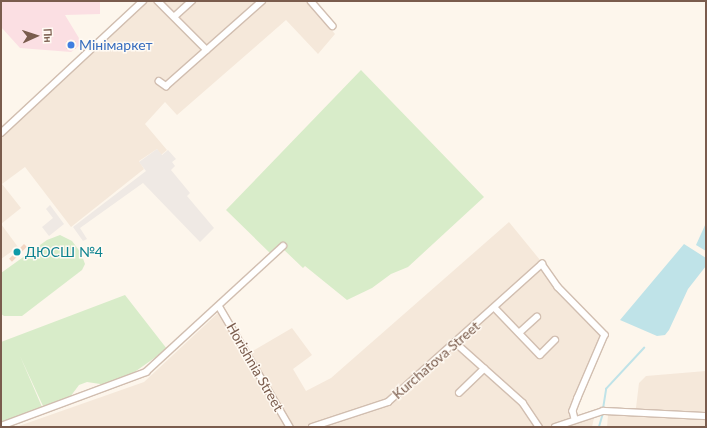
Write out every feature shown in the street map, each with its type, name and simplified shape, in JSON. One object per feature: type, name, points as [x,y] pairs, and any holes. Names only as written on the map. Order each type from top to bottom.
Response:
[{"type":"street","points":[[1,133],[143,1]]},
{"type":"street","points":[[158,1],[207,50]]},
{"type":"street","points":[[174,17],[192,1]]},
{"type":"street","points":[[159,81],[166,86],[262,1]]},
{"type":"street","points":[[311,1],[333,26]]},
{"type":"street","points":[[1,426],[146,372],[283,246]]},
{"type":"street","name":"Kurchatova Street","points":[[312,427],[388,402],[456,343],[542,264],[558,287],[606,335],[587,373],[573,411],[574,419]]},
{"type":"street","name":"Horishnia Street","points":[[219,306],[290,427]]},
{"type":"street","points":[[495,308],[540,354],[555,340]]},
{"type":"street","points":[[519,333],[537,317]]},
{"type":"street","points":[[456,343],[524,403],[539,427]]},
{"type":"street","points":[[459,393],[484,369]]},
{"type":"street","points":[[555,427],[574,419],[603,411],[706,416]]},
{"type":"shaded area","points":[[1,1],[100,1],[100,14],[65,15],[85,48],[83,50],[79,46],[71,52],[20,48],[1,27]]},
{"type":"shaded area","points":[[137,1],[307,1],[335,34],[318,54],[286,20],[177,115],[165,102],[145,124],[167,150],[161,155],[157,149],[139,161],[144,169],[71,227],[25,167],[2,184],[21,208],[1,224],[1,132]]},
{"type":"shaded area","points":[[157,149],[162,155],[168,150],[176,159],[172,162],[175,166],[171,170],[190,193],[187,196],[214,228],[200,242],[143,183],[80,228],[87,239],[83,241],[73,227],[146,171],[139,162]]},
{"type":"shaded area","points":[[50,205],[64,224],[49,236],[42,227],[53,218],[46,209]]},
{"type":"shaded area","points":[[509,222],[540,260],[554,285],[601,334],[571,416],[575,423],[594,418],[592,427],[16,427],[144,382],[219,312],[244,356],[292,328],[312,355],[293,369],[306,391],[331,378]]},
{"type":"shaded area","points":[[1,224],[18,247],[1,259]]},
{"type":"shaded area","points":[[706,371],[706,427],[607,427],[608,415],[635,416],[639,383],[646,376]]},
{"type":"green space","points":[[361,70],[484,197],[408,267],[391,274],[372,288],[347,300],[305,266],[303,268],[280,246],[272,255],[226,210]]},
{"type":"green space","points":[[60,235],[72,241],[81,253],[85,264],[82,270],[22,316],[4,316],[1,314],[1,273],[47,240]]},
{"type":"green space","points":[[125,295],[167,349],[129,376],[107,385],[87,382],[79,385],[70,397],[43,406],[20,356],[42,407],[1,423],[1,342]]},
{"type":"water","points":[[706,223],[706,251],[696,245]]},
{"type":"water","points":[[684,244],[706,258],[706,266],[688,289],[669,330],[665,335],[657,336],[620,320]]},
{"type":"building","name":"Мінімаркет","points":[[66,41],[76,41],[76,49],[66,49]]},
{"type":"building","name":"ДЮСШ №4","points":[[24,244],[27,247],[12,262],[9,259]]},
{"type":"waterway","points":[[603,409],[606,389],[644,348]]},
{"type":"waterway","points":[[599,427],[603,413]]},
{"type":"place","name":"Мінімаркет","points":[[71,45]]},
{"type":"place","name":"ДЮСШ №4","points":[[17,252]]}]
